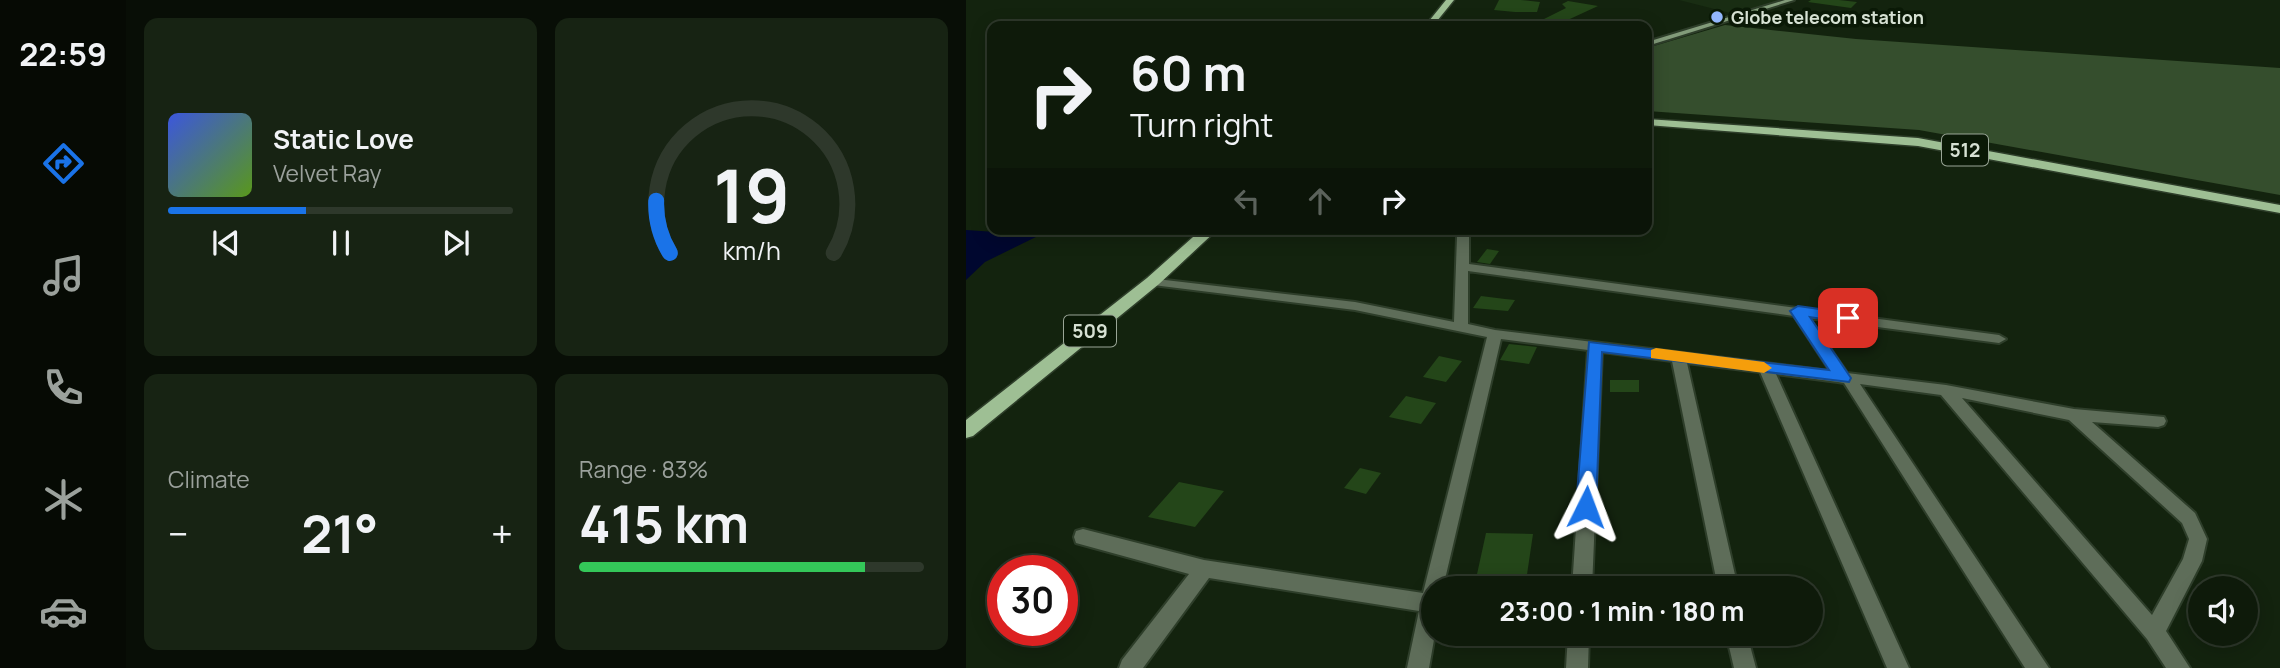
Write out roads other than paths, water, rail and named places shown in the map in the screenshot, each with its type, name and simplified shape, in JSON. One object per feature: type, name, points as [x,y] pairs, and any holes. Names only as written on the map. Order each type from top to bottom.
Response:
[{"type":"main road","points":[[1433,21],[1450,0]]},
{"type":"main road","points":[[1652,42],[1791,0]]},
{"type":"main road","name":"512","points":[[1652,114],[1919,134],[2280,200]]},
{"type":"main road","name":"512","points":[[1652,122],[1918,142],[2280,209]]},
{"type":"main road","name":"509","points":[[966,430],[1153,281],[1204,235]]},
{"type":"street","points":[[1461,326],[1464,235]]},
{"type":"street","points":[[1463,267],[1999,340]]},
{"type":"street","points":[[1153,281],[1355,306],[1496,334],[1946,390],[2074,415],[2158,421]]},
{"type":"street","points":[[1798,311],[1846,378],[2038,668]]},
{"type":"street","points":[[1436,576],[1496,334]]},
{"type":"street","points":[[1583,576],[1594,346]]},
{"type":"street","points":[[1678,356],[1725,576]]},
{"type":"street","points":[[1766,368],[1898,668]]},
{"type":"street","points":[[1946,390],[2154,632],[2179,668]]},
{"type":"street","points":[[2074,415],[2189,517],[2198,538],[2192,561],[2154,632]]},
{"type":"street","points":[[1083,537],[1204,569],[1421,592]]},
{"type":"street","points":[[1130,668],[1204,569]]},
{"type":"street","points":[[1418,668],[1422,646]]},
{"type":"street","points":[[1577,668],[1578,646]]},
{"type":"street","points":[[1740,646],[1745,668]]},
{"type":"water","points":[[966,230],[987,231],[987,235],[1040,235],[985,262],[966,280]]},
{"type":"place","name":"Globe telecom station","points":[[1717,17]]}]
